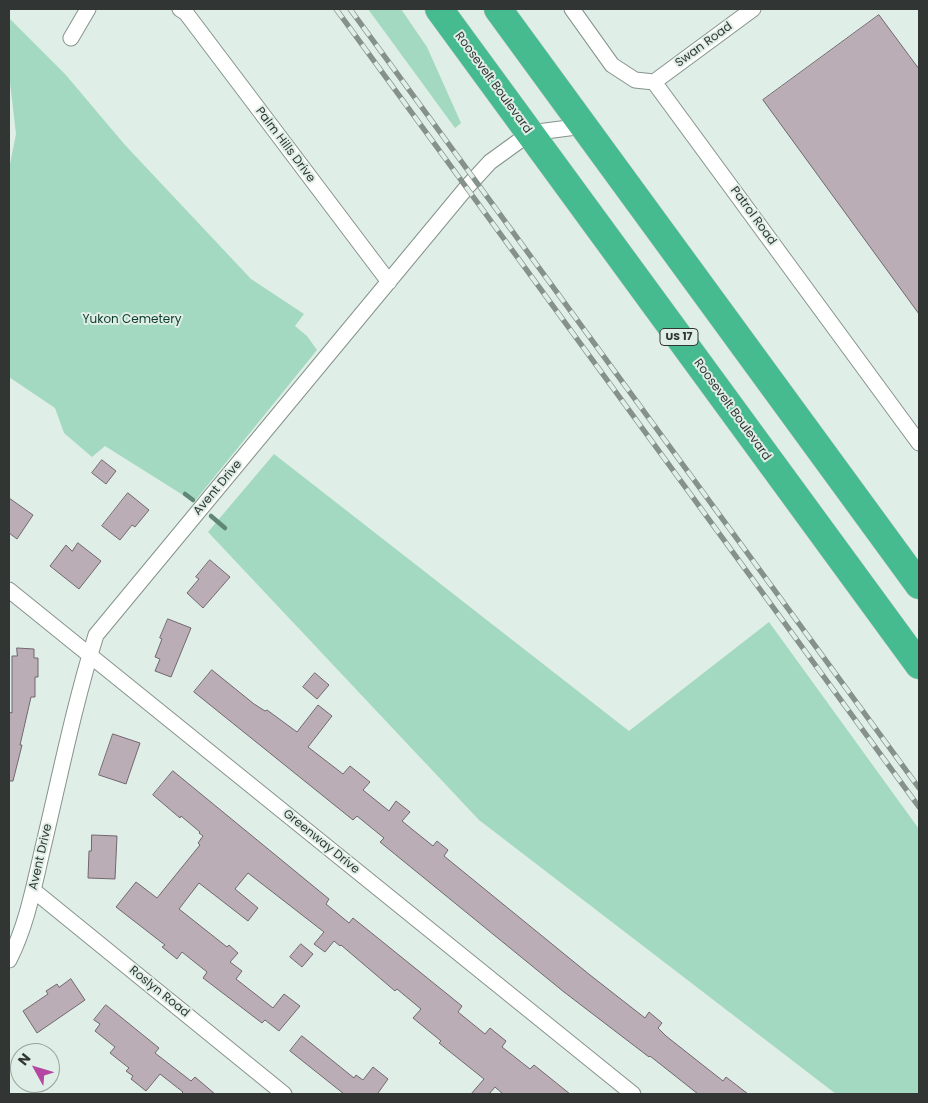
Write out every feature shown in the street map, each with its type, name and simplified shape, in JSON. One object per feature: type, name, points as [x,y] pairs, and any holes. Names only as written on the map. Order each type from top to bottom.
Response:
[{"type":"highway","name":"Roosevelt Boulevard","points":[[439,9],[919,665]]},
{"type":"highway","points":[[498,9],[919,585]]},
{"type":"street","points":[[71,38],[88,9]]},
{"type":"street","name":"Palm Hills Drive","points":[[180,9],[186,13],[389,282]]},
{"type":"street","points":[[572,9],[612,65],[635,80],[654,82]]},
{"type":"street","name":"Swan Road","points":[[654,82],[753,9]]},
{"type":"street","name":"Patrol Road","points":[[654,82],[919,443]]},
{"type":"street","name":"Avent Drive","points":[[9,960],[23,926],[33,890],[96,635],[490,162],[530,133],[584,126]]},
{"type":"street","name":"Greenway Drive","points":[[9,590],[633,1094]]},
{"type":"street","name":"Roslyn Road","points":[[33,890],[284,1094]]},
{"type":"green space","points":[[368,9],[401,9],[427,47],[461,123],[455,128]]},
{"type":"green space","name":"Yukon Cemetery","points":[[9,18],[65,74],[125,145],[251,279],[304,314],[295,326],[307,336],[317,350],[194,502],[105,446],[92,457],[64,433],[55,408],[9,377],[9,169],[16,134],[9,74]]},
{"type":"green space","points":[[274,454],[629,731],[769,622],[919,829],[919,1094],[836,1094],[479,820],[208,532]]},
{"type":"building","points":[[879,15],[919,69],[919,314],[763,100]]},
{"type":"building","points":[[102,460],[116,471],[106,484],[92,473]]},
{"type":"building","points":[[128,493],[149,510],[135,527],[132,525],[120,540],[102,526]]},
{"type":"building","points":[[9,498],[33,515],[17,539],[9,533]]},
{"type":"building","points":[[78,543],[101,561],[79,589],[50,566],[66,545],[72,551]]},
{"type":"building","points":[[210,560],[230,577],[203,608],[187,593],[199,579],[196,577]]},
{"type":"building","points":[[168,619],[191,628],[171,677],[155,671],[160,659],[155,657]]},
{"type":"building","points":[[17,648],[34,649],[34,658],[38,658],[38,677],[35,677],[35,697],[31,697],[13,781],[9,781],[9,712],[12,713],[12,656],[17,656]]},
{"type":"building","points":[[212,670],[254,704],[265,711],[267,710],[297,732],[318,705],[332,716],[308,747],[343,774],[350,766],[370,782],[363,790],[389,811],[396,801],[410,812],[402,821],[433,846],[437,841],[448,850],[444,856],[590,975],[645,1018],[649,1012],[662,1023],[658,1028],[666,1036],[723,1081],[726,1077],[748,1094],[698,1094],[564,992],[380,842],[384,838],[357,816],[353,820],[194,692]]},
{"type":"building","points":[[315,673],[329,685],[317,699],[303,687]]},
{"type":"building","points":[[113,734],[140,743],[126,784],[99,775]]},
{"type":"building","points":[[173,771],[329,899],[326,904],[349,923],[353,918],[462,1006],[458,1012],[485,1034],[490,1028],[506,1041],[502,1047],[530,1069],[534,1065],[570,1094],[503,1094],[495,1087],[489,1094],[471,1094],[484,1079],[439,1043],[441,1041],[413,1018],[421,1009],[397,989],[395,991],[341,945],[334,941],[325,952],[314,944],[324,932],[248,873],[235,889],[258,908],[248,921],[199,883],[179,909],[227,947],[229,945],[238,953],[230,962],[242,971],[236,979],[273,1008],[284,994],[300,1006],[279,1031],[265,1020],[262,1023],[203,978],[207,972],[182,952],[177,959],[162,947],[165,945],[116,907],[136,882],[157,898],[200,845],[198,843],[203,836],[200,832],[153,795]]},
{"type":"building","points":[[92,835],[117,836],[115,879],[88,878],[89,851],[91,851]]},
{"type":"building","points":[[301,944],[313,954],[302,967],[290,957]]},
{"type":"building","points":[[71,979],[85,1000],[37,1033],[23,1011],[48,994],[46,991],[57,984],[59,987]]},
{"type":"building","points":[[106,1005],[159,1048],[155,1053],[191,1081],[195,1077],[215,1094],[181,1094],[183,1092],[160,1074],[146,1091],[131,1079],[133,1076],[126,1071],[129,1068],[110,1053],[115,1047],[95,1031],[100,1024],[94,1020]]},
{"type":"building","points":[[302,1036],[354,1078],[356,1075],[363,1080],[373,1067],[388,1079],[378,1093],[380,1094],[344,1094],[290,1051]]},
{"type":"waterway","points":[[185,494],[193,500]]},
{"type":"waterway","points":[[211,516],[225,528]]},
{"type":"railway","points":[[336,9],[919,807]]},
{"type":"railway","points":[[350,9],[919,788]]}]
